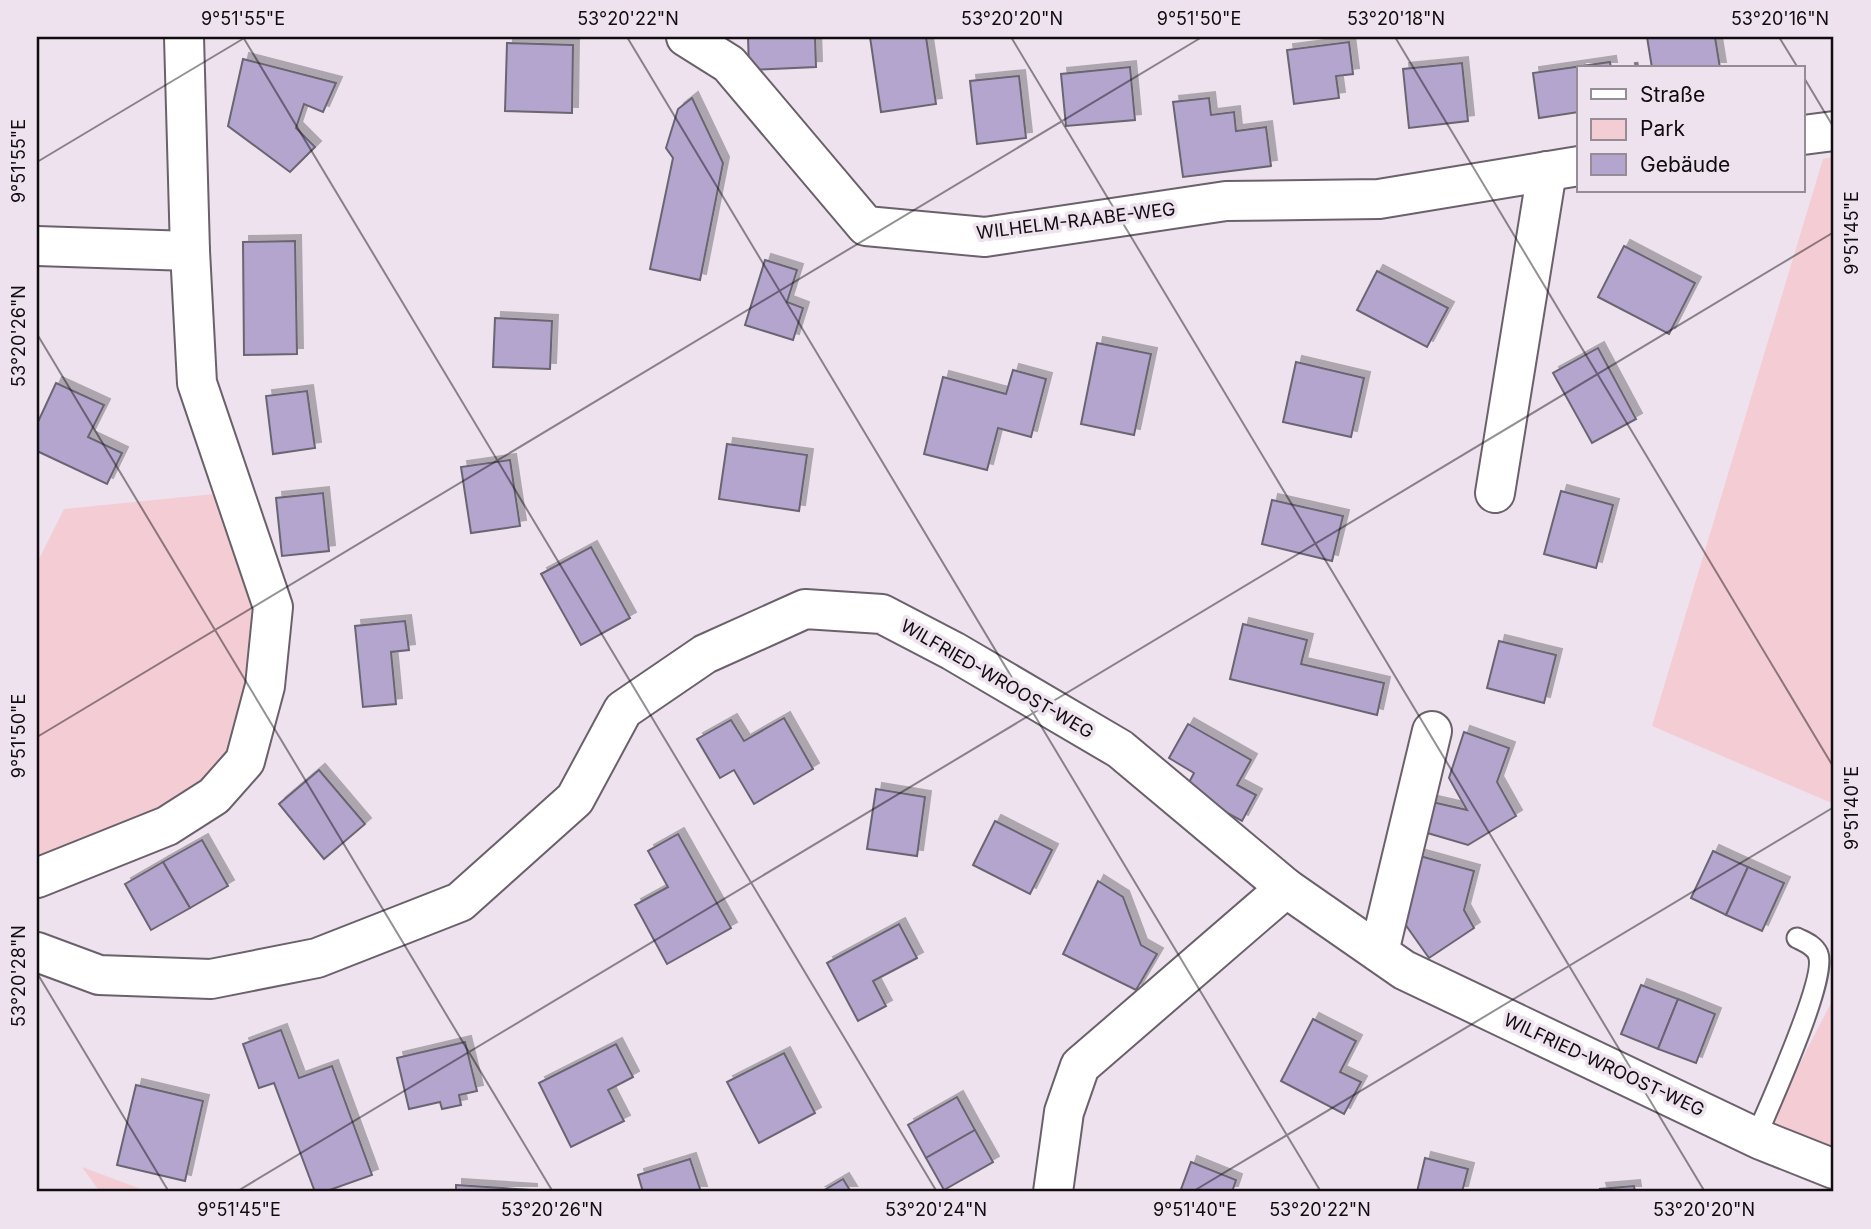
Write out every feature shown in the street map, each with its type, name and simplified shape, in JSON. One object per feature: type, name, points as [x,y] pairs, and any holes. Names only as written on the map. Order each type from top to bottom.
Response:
[{"type":"street","points":[[37,878],[167,826],[214,796],[245,761],[265,686],[273,607],[197,383],[184,37]]},
{"type":"street","name":"WILHELM-RAABE-WEG","points":[[686,37],[729,64],[866,226],[985,237],[1226,201],[1379,199],[1563,169],[1495,493]]},
{"type":"street","points":[[1804,135],[1834,131]]},
{"type":"street","points":[[37,246],[190,251]]},
{"type":"street","name":"WILFRIED-WROOST-WEG","points":[[37,952],[99,975],[211,979],[317,958],[460,902],[575,799],[623,710],[705,654],[805,609],[882,614],[953,651],[1120,749],[1286,888],[1404,970],[1756,1137],[1834,1169]]},
{"type":"street","points":[[1379,952],[1432,731]]},
{"type":"street","points":[[1052,1192],[1064,1112],[1080,1066],[1286,888]]},
{"type":"lane","points":[[1756,1137],[1811,1001],[1818,976],[1817,953],[1810,944],[1797,937]]},
{"type":"green space","points":[[1834,157],[1834,804],[1652,726],[1823,159]]},
{"type":"green space","points":[[234,492],[273,607],[245,761],[37,878],[37,563],[64,509]]},
{"type":"green space","points":[[1834,997],[1834,1156],[1767,1128]]},
{"type":"green space","points":[[82,1167],[149,1192],[100,1192]]},
{"type":"building","points":[[748,37],[815,37],[816,67],[749,70]]},
{"type":"building","points":[[870,37],[926,37],[936,104],[881,112]]},
{"type":"building","points":[[1647,37],[1715,37],[1720,66],[1652,66]]},
{"type":"building","points":[[1349,42],[1353,74],[1336,76],[1339,98],[1294,104],[1287,50]]},
{"type":"building","points":[[507,43],[573,45],[572,113],[505,111]]},
{"type":"building","points":[[243,59],[336,83],[323,112],[304,104],[296,128],[315,147],[290,172],[228,126]]},
{"type":"building","points":[[1610,62],[1611,66],[1582,66]]},
{"type":"building","points":[[1462,63],[1468,121],[1409,128],[1403,69]]},
{"type":"building","points":[[1130,67],[1135,120],[1066,126],[1061,74]]},
{"type":"building","points":[[1577,67],[1577,112],[1539,118],[1533,73]]},
{"type":"building","points":[[1019,76],[1026,138],[977,144],[970,81]]},
{"type":"building","points":[[692,98],[723,163],[700,280],[650,269],[673,158],[666,148],[678,109]]},
{"type":"building","points":[[1209,98],[1211,115],[1234,112],[1236,131],[1266,127],[1271,166],[1183,177],[1173,102]]},
{"type":"building","points":[[295,241],[297,354],[244,355],[243,242]]},
{"type":"building","points":[[1624,246],[1695,283],[1669,334],[1598,297]]},
{"type":"building","points":[[765,260],[797,270],[787,302],[803,308],[793,340],[745,325]]},
{"type":"building","points":[[1377,271],[1448,308],[1427,347],[1357,310]]},
{"type":"building","points":[[495,318],[552,321],[550,369],[493,367]]},
{"type":"building","points":[[1097,343],[1151,354],[1134,435],[1081,424]]},
{"type":"building","points":[[1598,348],[1636,419],[1592,443],[1553,373]]},
{"type":"building","points":[[1296,362],[1364,378],[1351,437],[1283,422]]},
{"type":"building","points":[[1013,370],[1046,379],[1031,437],[998,428],[987,470],[924,454],[943,377],[1006,394]]},
{"type":"building","points":[[56,383],[104,405],[88,437],[122,453],[107,484],[37,451],[37,424]]},
{"type":"building","points":[[307,391],[315,448],[273,454],[266,396]]},
{"type":"building","points":[[727,444],[807,455],[799,511],[719,499]]},
{"type":"building","points":[[510,460],[520,526],[471,533],[461,467]]},
{"type":"building","points":[[1561,491],[1613,505],[1596,568],[1544,554]]},
{"type":"building","points":[[323,493],[329,551],[282,556],[276,498]]},
{"type":"building","points":[[1272,500],[1343,516],[1332,561],[1262,544]]},
{"type":"building","points":[[591,547],[630,618],[581,645],[541,574]]},
{"type":"building","points":[[405,621],[409,650],[391,652],[396,704],[363,707],[355,626]]},
{"type":"building","points":[[1243,624],[1307,640],[1301,664],[1384,683],[1377,715],[1230,679]]},
{"type":"building","points":[[1499,641],[1556,655],[1544,703],[1487,688]]},
{"type":"building","points":[[784,718],[813,769],[754,804],[734,770],[720,778],[697,739],[731,720],[744,741]]},
{"type":"building","points":[[1188,724],[1251,760],[1237,785],[1256,795],[1242,821],[1185,790],[1194,773],[1169,758]]},
{"type":"building","points":[[1464,732],[1509,748],[1497,782],[1516,816],[1468,845],[1424,832],[1432,802],[1467,810],[1449,778]]},
{"type":"building","points":[[319,770],[365,824],[324,859],[279,804]]},
{"type":"building","points":[[876,789],[925,797],[917,856],[867,849]]},
{"type":"building","points":[[995,821],[1052,850],[1030,894],[973,865]]},
{"type":"building","points":[[678,834],[731,928],[667,964],[635,905],[668,887],[648,851]]},
{"type":"building","points":[[202,840],[228,886],[190,908],[163,862]]},
{"type":"building","points":[[1713,851],[1748,867],[1726,915],[1691,898]]},
{"type":"building","points":[[1420,856],[1474,871],[1464,910],[1474,928],[1429,958],[1405,924]]},
{"type":"building","points":[[163,862],[190,908],[151,930],[125,884]]},
{"type":"building","points":[[1748,867],[1784,883],[1762,931],[1726,915]]},
{"type":"building","points":[[1098,881],[1123,897],[1141,945],[1157,954],[1136,990],[1063,954]]},
{"type":"building","points":[[899,924],[917,958],[873,981],[886,1006],[858,1021],[827,963]]},
{"type":"building","points":[[1641,985],[1678,999],[1658,1049],[1621,1034]]},
{"type":"building","points":[[1678,999],[1715,1014],[1696,1063],[1658,1049]]},
{"type":"building","points":[[1313,1019],[1356,1041],[1340,1072],[1361,1082],[1344,1114],[1281,1081]]},
{"type":"building","points":[[281,1030],[299,1078],[332,1066],[372,1175],[324,1192],[315,1192],[274,1083],[259,1088],[243,1044]]},
{"type":"building","points":[[465,1042],[477,1091],[459,1095],[461,1105],[442,1109],[440,1102],[409,1109],[397,1058]]},
{"type":"building","points":[[616,1044],[633,1077],[608,1090],[624,1121],[571,1147],[539,1083]]},
{"type":"building","points":[[784,1053],[815,1113],[759,1143],[727,1082]]},
{"type":"building","points":[[136,1085],[203,1101],[185,1181],[117,1165]]},
{"type":"building","points":[[957,1097],[975,1130],[926,1158],[908,1125]]},
{"type":"building","points":[[975,1130],[993,1162],[944,1190],[926,1158]]},
{"type":"building","points":[[1425,1158],[1468,1169],[1462,1192],[1417,1192]]},
{"type":"building","points":[[690,1159],[701,1192],[643,1192],[638,1175]]},
{"type":"building","points":[[1191,1162],[1236,1180],[1232,1192],[1180,1192]]},
{"type":"building","points":[[843,1179],[851,1192],[821,1192]]},
{"type":"building","points":[[456,1185],[531,1190],[531,1192],[456,1192]]},
{"type":"building","points":[[1634,1186],[1635,1192],[1601,1192],[1600,1189]]}]
